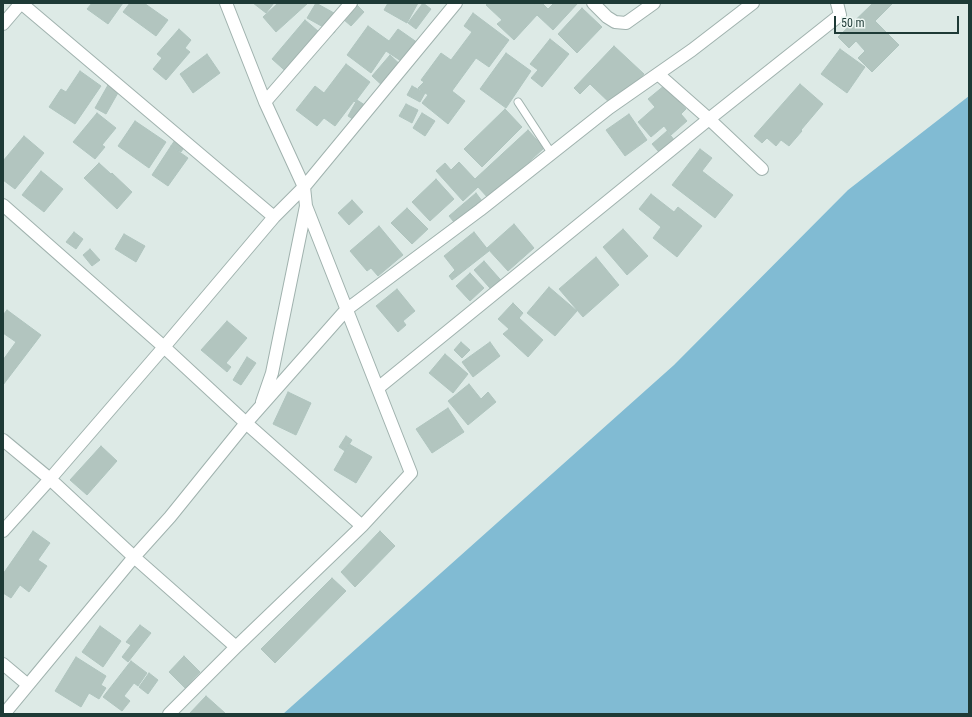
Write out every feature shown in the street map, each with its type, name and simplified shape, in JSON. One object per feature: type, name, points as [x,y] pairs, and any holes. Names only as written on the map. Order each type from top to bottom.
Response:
[{"type":"street","points":[[3,24],[21,3],[274,217]]},
{"type":"street","points":[[169,714],[236,647],[362,526],[411,472],[306,206],[304,187],[265,102],[226,3]]},
{"type":"street","points":[[265,102],[351,3]]},
{"type":"street","points":[[3,531],[164,347],[274,217],[304,187],[456,3]]},
{"type":"street","points":[[593,3],[607,17],[615,22],[626,23],[654,3]]},
{"type":"street","points":[[4,714],[134,557],[170,517],[246,424],[346,310],[480,210],[609,108],[692,50],[753,3]]},
{"type":"street","points":[[378,388],[709,119],[840,15],[837,3]]},
{"type":"street","points":[[658,74],[762,168]]},
{"type":"street","points":[[3,205],[164,347],[246,424],[362,526]]},
{"type":"street","points":[[260,409],[272,373],[306,206]]},
{"type":"street","points":[[3,440],[50,479],[134,557],[236,647]]},
{"type":"street","points":[[3,664],[28,685]]},
{"type":"lane","points":[[518,102],[552,154]]},
{"type":"water","points":[[969,96],[969,714],[283,714],[674,365],[848,190]]},
{"type":"building","points":[[92,3],[123,3],[108,24],[87,9]]},
{"type":"building","points":[[130,3],[144,3],[168,20],[156,36],[123,12]]},
{"type":"building","points":[[253,3],[274,3],[266,13]]},
{"type":"building","points":[[278,3],[308,3],[276,32],[263,17]]},
{"type":"building","points":[[316,3],[343,18],[334,33],[307,18]]},
{"type":"building","points":[[388,3],[418,3],[407,23],[384,10]]},
{"type":"building","points":[[423,3],[431,9],[416,29],[408,23]]},
{"type":"building","points":[[488,3],[542,3],[548,9],[554,3],[578,3],[553,30],[537,15],[514,40],[497,24],[502,20],[486,5]]},
{"type":"building","points":[[873,3],[893,3],[875,21],[899,45],[872,72],[858,58],[865,51],[856,41],[849,48],[838,37]]},
{"type":"building","points":[[356,4],[364,12],[351,26],[343,19]]},
{"type":"building","points":[[582,8],[602,27],[577,53],[558,34]]},
{"type":"building","points":[[473,13],[509,40],[489,67],[476,58],[452,91],[465,101],[448,124],[422,103],[428,95],[418,88],[424,82],[421,80],[441,53],[451,60],[472,32],[464,26]]},
{"type":"building","points":[[305,20],[325,37],[291,76],[272,59]]},
{"type":"building","points":[[368,26],[389,41],[398,29],[418,43],[404,63],[386,51],[371,73],[347,55]]},
{"type":"building","points":[[179,29],[191,40],[185,48],[190,52],[166,80],[153,69],[162,58],[157,54]]},
{"type":"building","points":[[550,39],[569,54],[542,87],[531,78],[538,70],[530,64]]},
{"type":"building","points":[[614,46],[644,74],[626,93],[615,108],[590,84],[580,94],[574,88]]},
{"type":"building","points":[[840,49],[865,67],[847,93],[821,74]]},
{"type":"building","points":[[506,53],[531,71],[506,108],[480,89]]},
{"type":"building","points":[[207,54],[220,73],[193,93],[180,74]]},
{"type":"building","points":[[390,55],[405,69],[386,89],[372,76]]},
{"type":"building","points":[[346,64],[370,82],[335,126],[324,118],[317,126],[296,110],[315,86],[324,93]]},
{"type":"building","points":[[80,71],[101,86],[75,124],[49,107],[61,89],[66,92]]},
{"type":"building","points":[[800,84],[823,104],[789,146],[781,140],[776,146],[767,138],[762,143],[754,136]]},
{"type":"building","points":[[108,85],[119,91],[106,114],[95,108]]},
{"type":"building","points":[[665,85],[686,109],[681,114],[687,121],[671,135],[664,126],[651,137],[638,122],[655,107],[648,99]]},
{"type":"building","points":[[412,86],[425,93],[420,102],[407,95]]},
{"type":"building","points":[[357,100],[371,109],[362,125],[348,116]]},
{"type":"building","points":[[406,104],[418,110],[412,123],[399,116]]},
{"type":"building","points":[[505,109],[522,127],[482,167],[464,149]]},
{"type":"building","points":[[97,113],[116,128],[102,145],[105,147],[95,159],[73,142]]},
{"type":"building","points":[[422,113],[435,121],[425,136],[413,128]]},
{"type":"building","points":[[629,114],[647,140],[625,156],[606,130]]},
{"type":"building","points":[[135,121],[166,142],[149,168],[118,146]]},
{"type":"building","points":[[528,130],[544,148],[489,199],[478,187],[463,201],[436,171],[445,163],[451,170],[459,162],[475,179]]},
{"type":"building","points":[[667,131],[679,146],[664,158],[652,144]]},
{"type":"building","points":[[24,136],[44,153],[15,189],[3,180],[3,161]]},
{"type":"building","points":[[177,137],[187,143],[181,152],[171,146]]},
{"type":"building","points":[[171,146],[188,158],[168,186],[152,175]]},
{"type":"building","points":[[700,149],[712,158],[702,171],[733,195],[715,218],[672,185]]},
{"type":"building","points":[[99,163],[132,192],[117,209],[84,178]]},
{"type":"building","points":[[41,171],[63,189],[44,212],[22,195]]},
{"type":"building","points":[[436,179],[454,199],[430,221],[412,202]]},
{"type":"building","points":[[476,193],[485,205],[458,227],[449,216]]},
{"type":"building","points":[[651,194],[674,212],[678,207],[702,226],[677,257],[653,238],[661,227],[639,209]]},
{"type":"building","points":[[352,200],[363,212],[349,225],[338,213]]},
{"type":"building","points":[[407,208],[428,229],[412,244],[391,223]]},
{"type":"building","points":[[514,224],[534,248],[508,271],[487,248]]},
{"type":"building","points":[[379,226],[403,255],[378,276],[371,268],[367,271],[350,251]]},
{"type":"building","points":[[623,229],[648,256],[627,275],[603,247]]},
{"type":"building","points":[[74,232],[83,239],[76,249],[66,242]]},
{"type":"building","points":[[474,232],[489,251],[452,280],[449,276],[455,270],[444,256]]},
{"type":"building","points":[[124,234],[145,246],[136,262],[115,249]]},
{"type":"building","points":[[90,249],[100,260],[92,266],[83,255]]},
{"type":"building","points":[[596,257],[619,285],[583,317],[559,289]]},
{"type":"building","points":[[484,261],[506,286],[496,295],[474,270]]},
{"type":"building","points":[[470,273],[484,288],[470,301],[456,286]]},
{"type":"building","points":[[549,287],[577,311],[555,336],[527,313]]},
{"type":"building","points":[[397,289],[415,311],[403,321],[406,325],[398,332],[376,306]]},
{"type":"building","points":[[513,303],[523,313],[519,318],[543,340],[528,357],[503,334],[509,329],[498,319]]},
{"type":"building","points":[[7,310],[41,335],[3,385],[3,360],[16,342],[3,333],[3,315]]},
{"type":"building","points":[[227,321],[247,338],[226,363],[231,367],[227,372],[201,350]]},
{"type":"building","points":[[461,342],[470,350],[462,358],[454,350]]},
{"type":"building","points":[[490,342],[500,356],[473,377],[462,362]]},
{"type":"building","points":[[445,354],[468,374],[453,393],[429,373]]},
{"type":"building","points":[[247,357],[256,363],[241,385],[233,380]]},
{"type":"building","points":[[469,384],[481,399],[488,392],[496,402],[468,425],[448,401]]},
{"type":"building","points":[[288,392],[311,403],[296,435],[273,424]]},
{"type":"building","points":[[448,408],[464,432],[432,453],[416,429]]},
{"type":"building","points":[[346,436],[352,440],[345,451],[339,447]]},
{"type":"building","points":[[349,444],[372,457],[356,483],[334,470]]},
{"type":"building","points":[[101,446],[117,461],[87,495],[70,480]]},
{"type":"building","points":[[33,531],[50,543],[38,560],[47,566],[29,592],[20,585],[11,598],[3,593],[3,574]]},
{"type":"building","points":[[380,531],[395,546],[355,587],[341,572]]},
{"type":"building","points":[[332,578],[346,591],[275,663],[261,649]]},
{"type":"building","points":[[140,625],[151,633],[128,662],[122,657],[131,645],[126,642]]},
{"type":"building","points":[[100,626],[121,641],[103,667],[82,652]]},
{"type":"building","points":[[184,656],[200,672],[185,688],[169,672]]},
{"type":"building","points":[[76,657],[106,676],[101,685],[106,688],[99,699],[89,693],[81,707],[55,691]]},
{"type":"building","points":[[131,661],[147,673],[138,686],[134,683],[124,696],[130,701],[122,711],[103,697]]},
{"type":"building","points":[[149,673],[158,680],[148,694],[139,687]]},
{"type":"building","points":[[206,696],[225,713],[189,714]]}]
